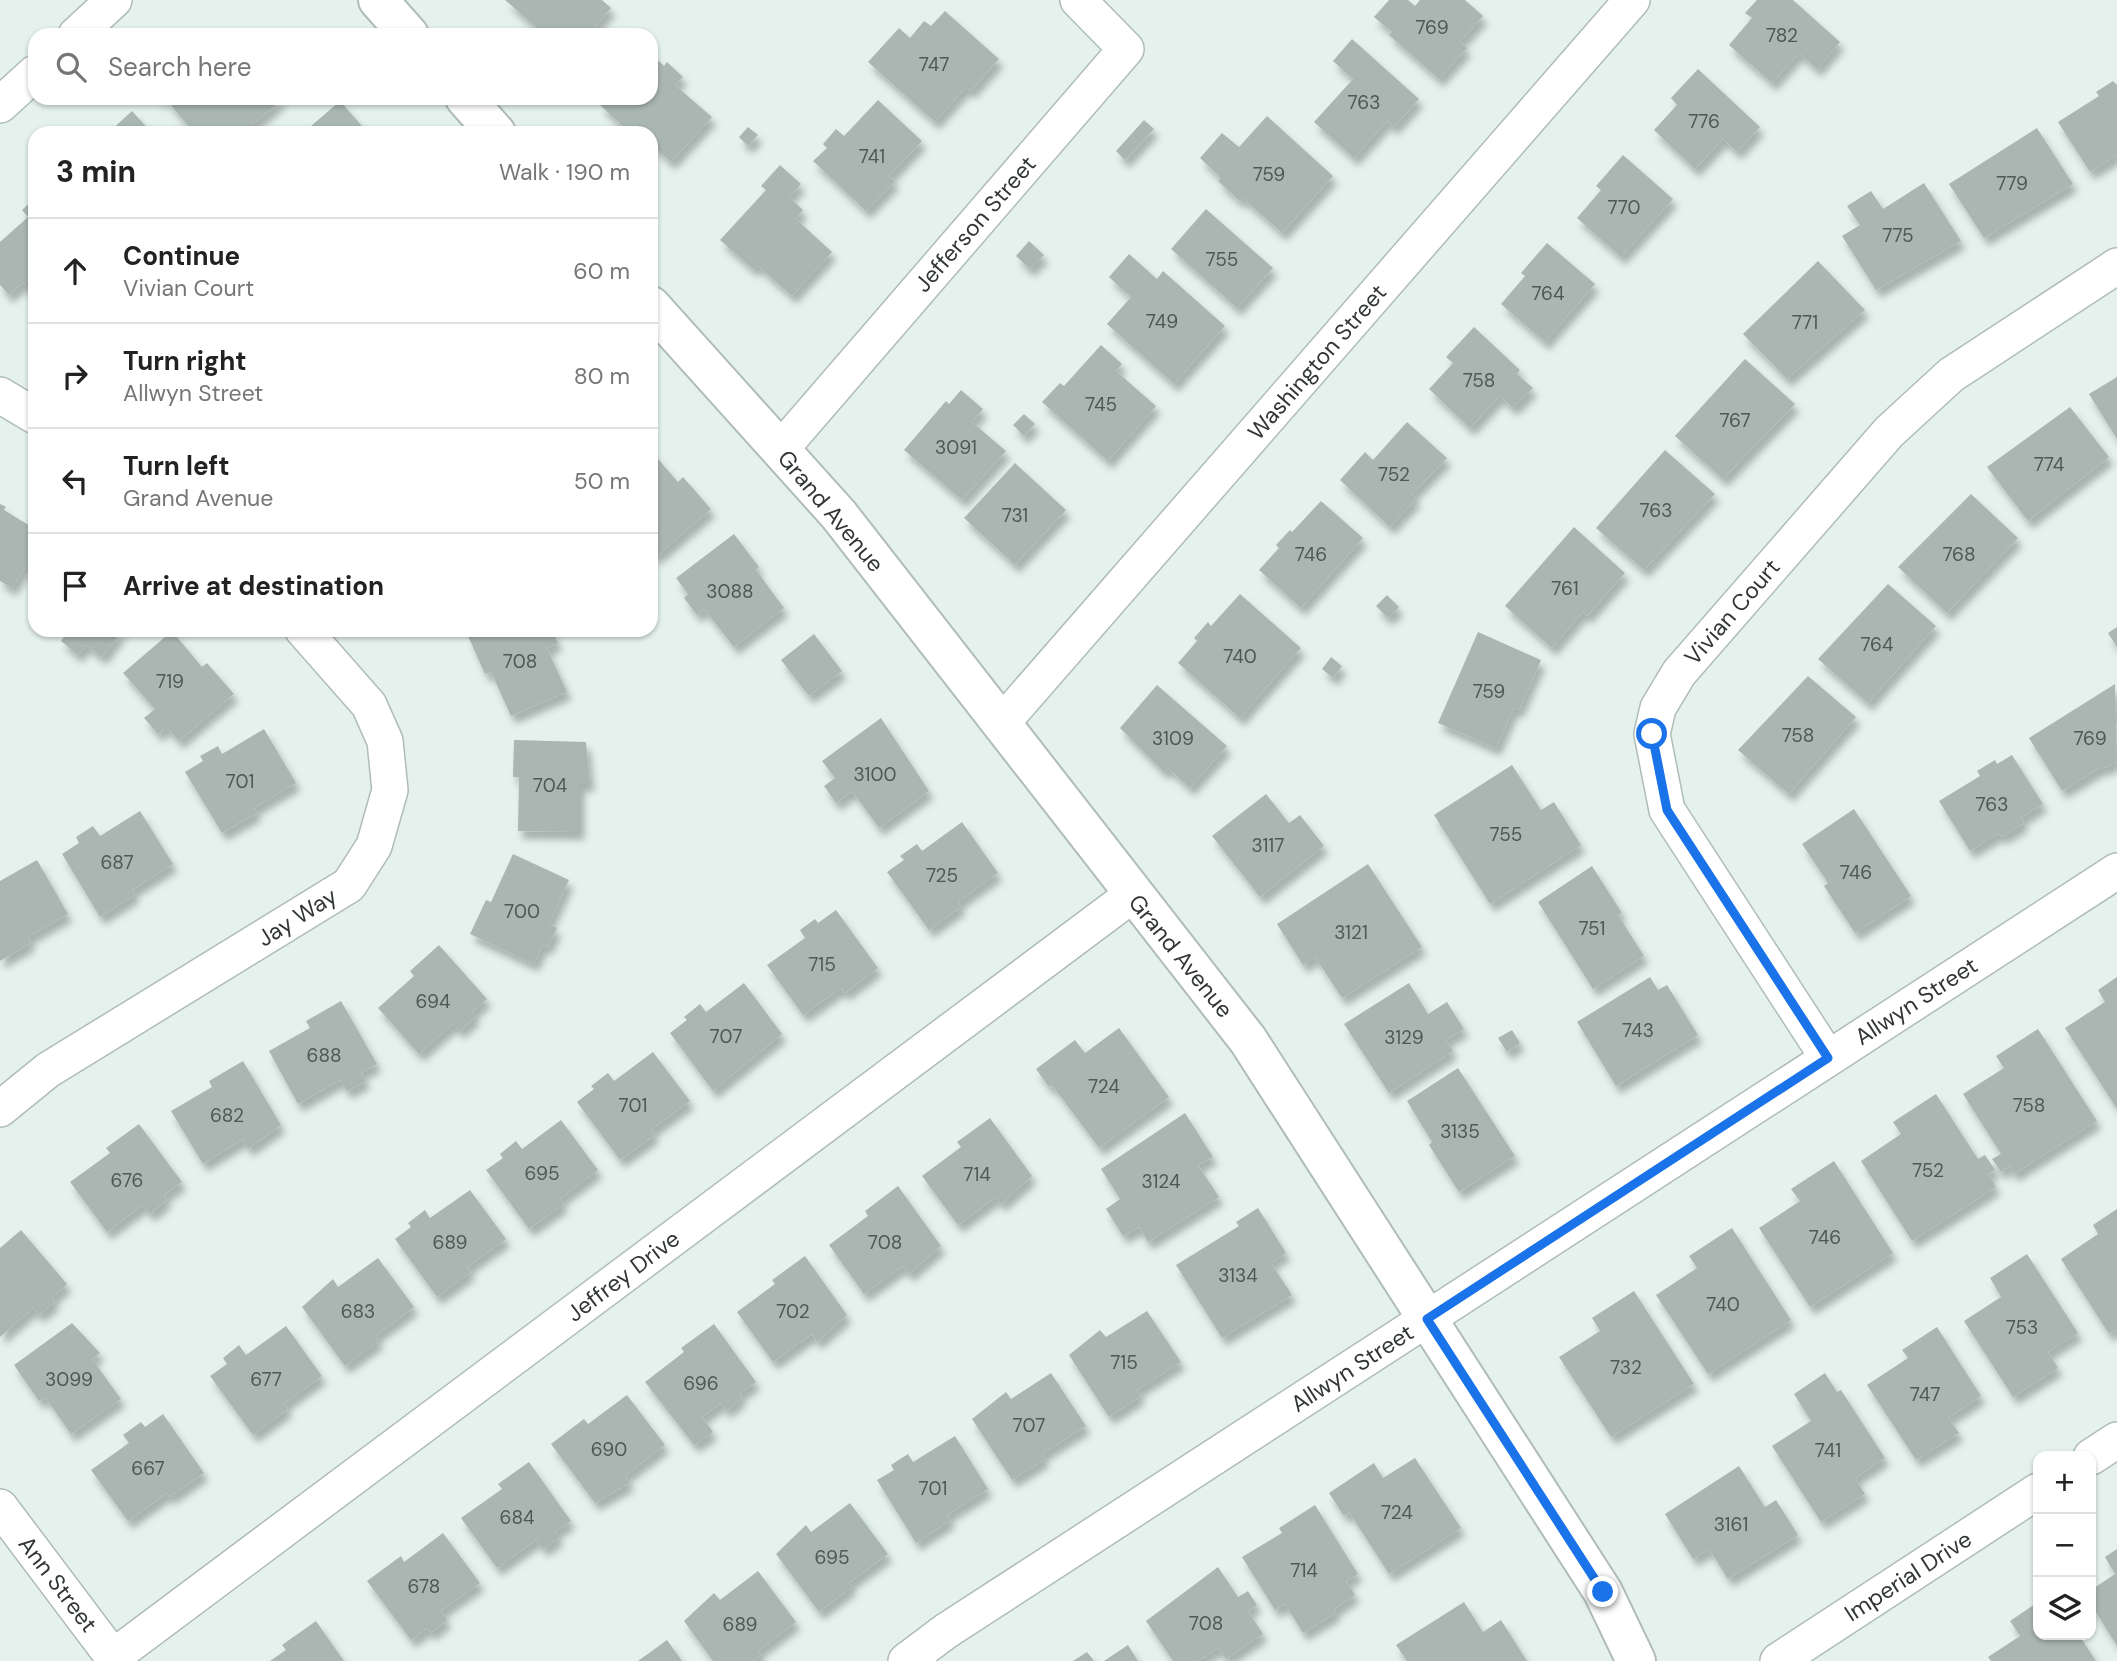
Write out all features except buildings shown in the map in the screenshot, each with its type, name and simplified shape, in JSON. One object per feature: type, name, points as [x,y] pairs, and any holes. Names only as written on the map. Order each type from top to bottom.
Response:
[{"type":"street","points":[[84,28],[114,0]]},
{"type":"street","points":[[378,0],[403,28]]},
{"type":"street","name":"Jefferson Street","points":[[780,450],[1126,49],[1078,0]]},
{"type":"street","name":"Washington Street","points":[[1001,724],[1632,0]]},
{"type":"street","points":[[0,105],[28,79]]},
{"type":"street","points":[[471,105],[490,126]]},
{"type":"street","name":"Vivian Court","points":[[1828,1058],[1667,810],[1652,734],[1658,708],[1679,673],[1889,432],[1951,375],[2117,266]]},
{"type":"street","name":"Grand Avenue","points":[[658,314],[839,515],[1132,895],[1248,1040],[1603,1592],[1636,1661]]},
{"type":"street","points":[[0,395],[28,411]]},
{"type":"street","name":"Jay Way","points":[[0,1109],[48,1070],[349,885],[374,846],[390,790],[385,741],[369,705],[309,637]]},
{"type":"street","name":"Allwyn Street","points":[[906,1661],[946,1631],[2117,871]]},
{"type":"street","name":"Jeffrey Drive","points":[[115,1659],[1132,895]]},
{"type":"street","points":[[2096,1454],[2117,1440]]},
{"type":"street","name":"Imperial Drive","points":[[1778,1661],[2033,1494]]},
{"type":"street","name":"Ann Street","points":[[0,1507],[115,1659]]},
{"type":"route","points":[[1603,1592],[1427,1319],[1828,1058],[1667,810],[1652,734]]}]
